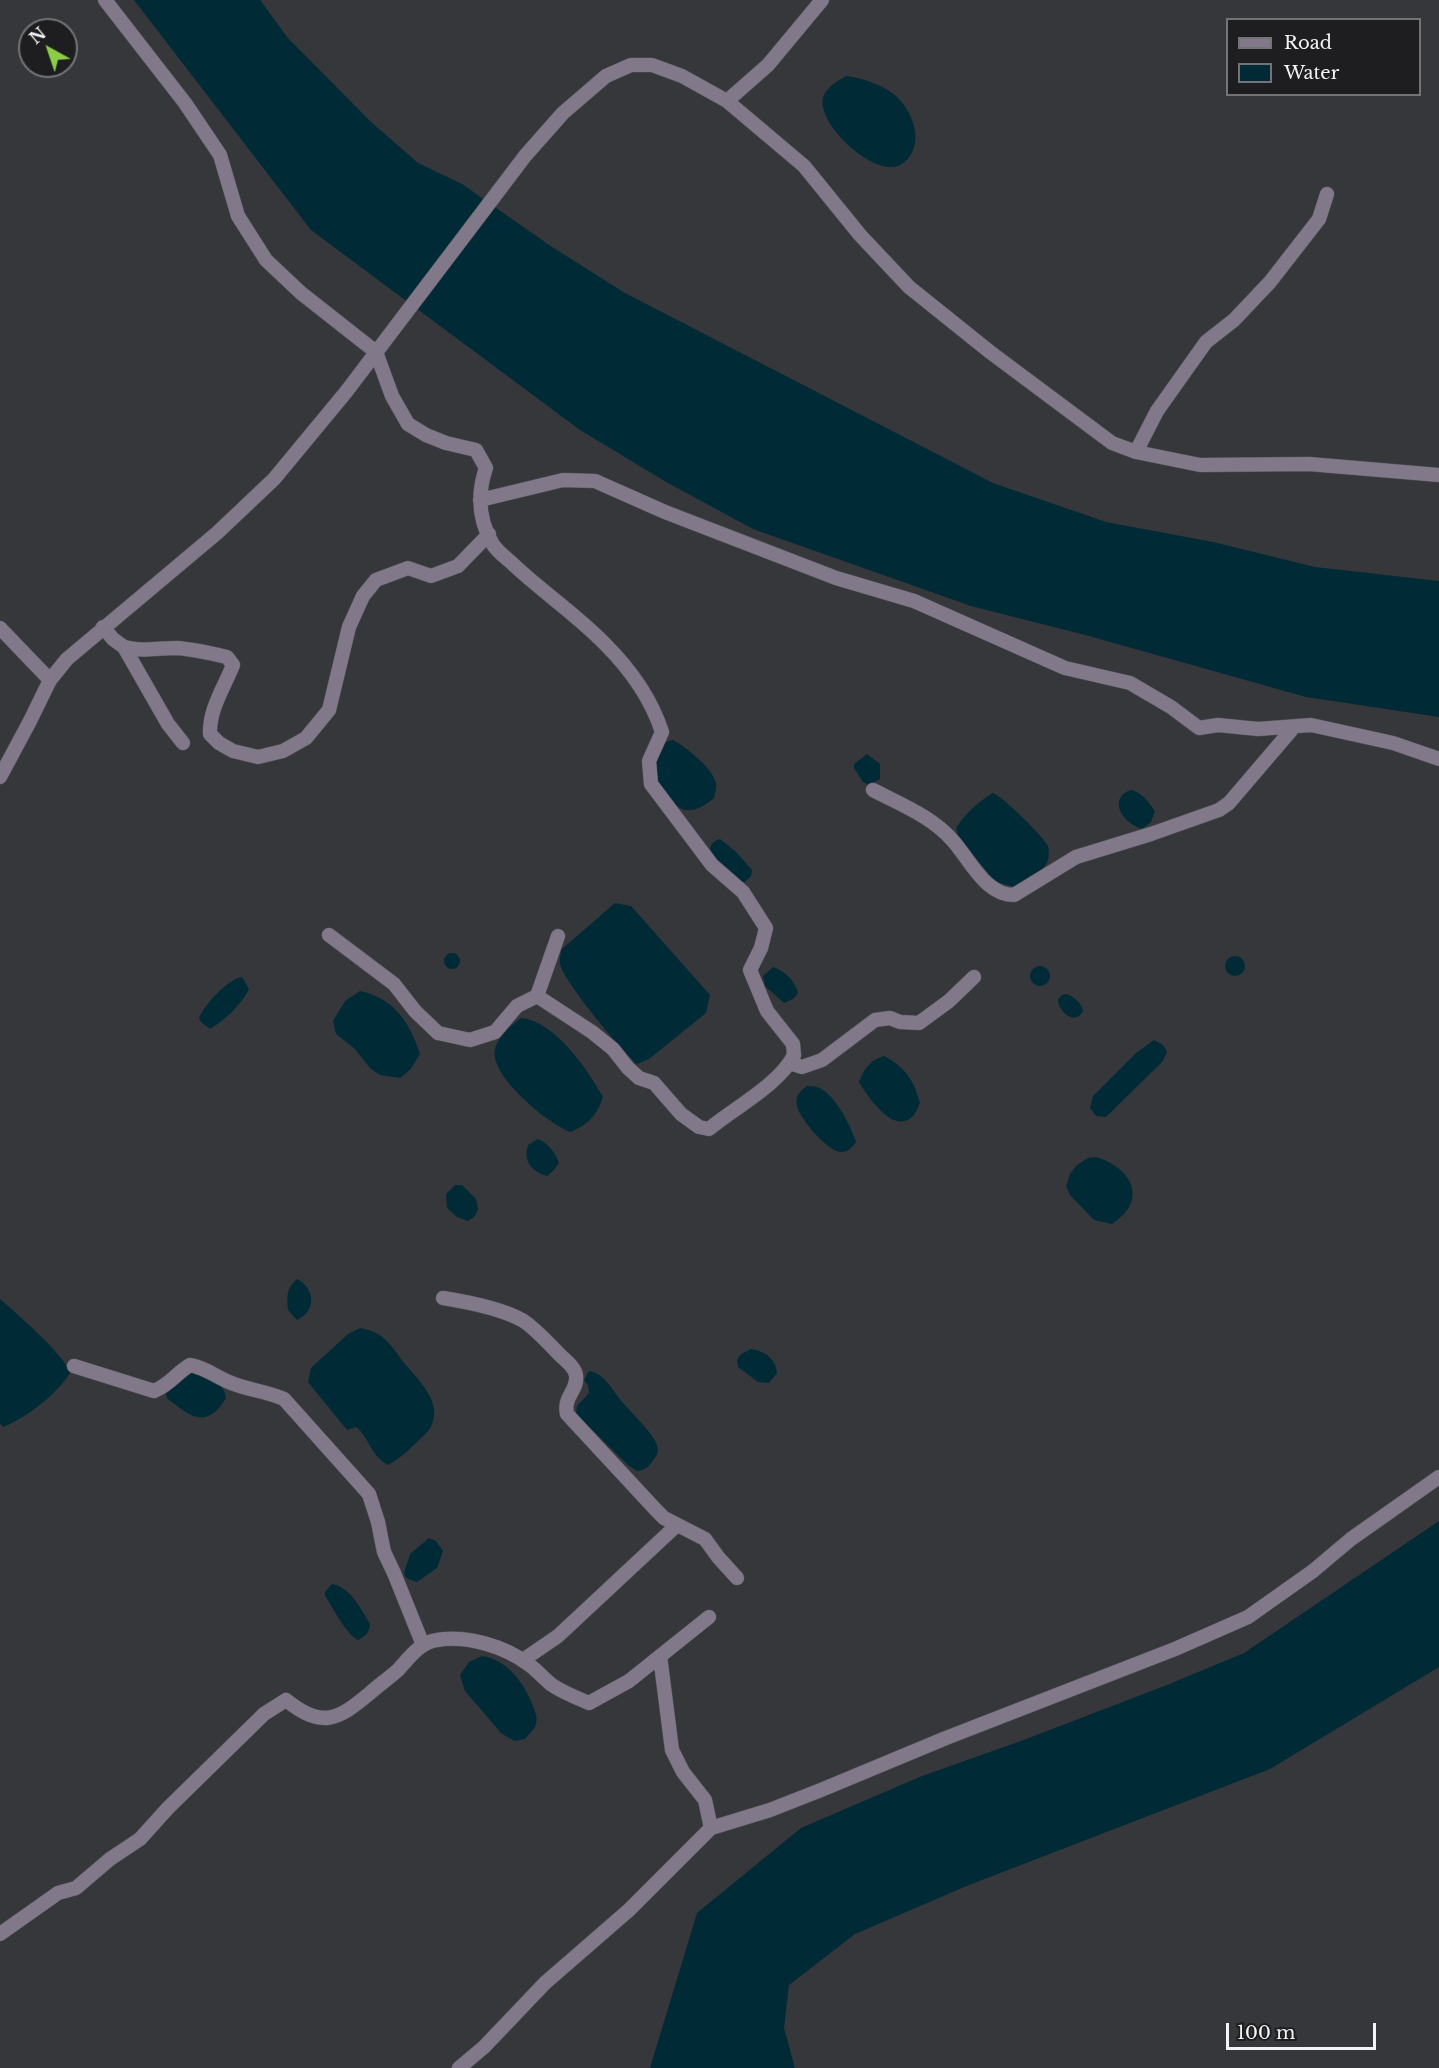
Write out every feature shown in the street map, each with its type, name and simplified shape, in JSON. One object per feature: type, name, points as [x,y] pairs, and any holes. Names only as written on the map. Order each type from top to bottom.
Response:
[{"type":"street","points":[[105,0],[185,103],[220,155],[238,216],[266,260],[301,293],[376,352],[392,396],[408,424],[436,439],[476,450],[486,468],[480,487],[480,500],[482,515],[493,544],[531,581],[604,643],[631,673],[655,712],[662,732],[649,761],[651,784],[712,865],[743,892],[766,928],[761,948],[750,970],[767,1011],[793,1044],[794,1055],[790,1063],[756,1093],[709,1129],[699,1127],[681,1114],[654,1083],[639,1078],[613,1049],[592,1032],[537,996]]},
{"type":"street","points":[[728,101],[768,65],[822,0]]},
{"type":"street","points":[[0,777],[50,680],[67,659],[218,533],[274,479],[376,352],[525,156],[562,113],[606,76],[631,65],[652,65],[682,76],[728,101],[804,166],[860,235],[909,287],[990,352],[1112,443],[1136,452],[1200,465],[1309,464],[1439,475]]},
{"type":"street","points":[[1136,452],[1157,411],[1206,342],[1234,320],[1270,282],[1319,219],[1327,194]]},
{"type":"street","points":[[480,500],[563,480],[595,481],[665,512],[816,570],[914,601],[1065,668],[1130,683],[1171,707],[1199,728],[1218,724],[1258,729],[1311,725],[1393,743],[1439,759]]},
{"type":"street","points":[[103,627],[124,647],[139,651],[149,648],[186,649],[227,657],[233,665],[209,720],[210,734],[219,743],[233,751],[258,757],[283,751],[306,738],[329,710],[349,627],[363,596],[376,580],[408,568],[431,576],[458,566],[489,534]]},
{"type":"street","points":[[0,628],[50,680]]},
{"type":"street","points":[[124,647],[168,724],[183,743]]},
{"type":"street","points":[[873,790],[930,820],[954,842],[988,885],[1003,895],[1014,895],[1076,857],[1219,810],[1229,803],[1294,726]]},
{"type":"street","points":[[329,934],[394,984],[415,1011],[438,1033],[470,1040],[495,1032],[517,1006],[537,996],[558,936]]},
{"type":"street","points":[[790,1063],[802,1067],[822,1060],[875,1020],[890,1018],[900,1022],[919,1023],[974,977]]},
{"type":"street","points":[[443,1298],[478,1304],[523,1321],[557,1352],[575,1371],[576,1376],[576,1384],[565,1405],[567,1414],[664,1518],[705,1539],[736,1578]]},
{"type":"street","points":[[74,1366],[154,1391],[168,1385],[190,1365],[199,1366],[228,1382],[284,1399],[369,1494],[384,1552],[423,1645]]},
{"type":"street","points":[[459,2068],[484,2047],[545,1983],[629,1910],[711,1828],[801,1798],[956,1734],[1175,1649],[1248,1617],[1313,1571],[1351,1539],[1439,1477]]},
{"type":"street","points":[[523,1660],[558,1636],[677,1525]]},
{"type":"street","points":[[0,1934],[58,1893],[76,1888],[110,1859],[140,1839],[168,1808],[264,1714],[286,1700],[316,1718],[342,1715],[396,1671],[423,1645],[436,1640],[470,1640],[507,1652],[523,1660],[551,1685],[589,1703],[629,1681],[709,1617]]},
{"type":"street","points":[[660,1656],[672,1750],[682,1772],[705,1800],[711,1828]]},
{"type":"water","points":[[134,0],[260,0],[288,38],[371,122],[418,163],[462,184],[549,245],[625,293],[993,483],[1106,522],[1213,542],[1315,567],[1439,581],[1439,717],[1306,697],[1089,636],[971,606],[753,529],[668,483],[580,430],[311,230]]},
{"type":"water","points":[[847,76],[887,89],[897,97],[909,113],[913,122],[915,141],[908,158],[900,165],[889,167],[875,163],[861,155],[847,144],[826,117],[823,104],[825,93],[832,85]]},
{"type":"water","points":[[673,740],[705,765],[716,784],[714,798],[693,810],[685,810],[672,801],[653,773],[660,748],[663,744]]},
{"type":"water","points":[[867,754],[880,764],[880,779],[869,785],[863,782],[854,768],[854,764]]},
{"type":"water","points":[[1131,790],[1142,795],[1155,811],[1151,822],[1142,829],[1129,822],[1120,811],[1120,799]]},
{"type":"water","points":[[993,793],[1022,816],[1048,847],[1049,855],[1046,865],[1034,876],[1015,887],[993,879],[959,838],[956,828],[973,808]]},
{"type":"water","points":[[720,839],[752,870],[751,876],[745,882],[739,882],[728,873],[712,854],[713,843]]},
{"type":"water","points":[[615,903],[631,906],[710,995],[706,1013],[649,1059],[637,1064],[582,1000],[564,973],[560,962],[561,950]]},
{"type":"water","points":[[452,953],[458,955],[460,961],[458,967],[452,969],[446,967],[444,961],[446,955]]},
{"type":"water","points":[[1235,956],[1242,959],[1245,966],[1242,973],[1235,976],[1228,973],[1225,966],[1228,959]]},
{"type":"water","points":[[1040,966],[1047,969],[1050,976],[1047,983],[1040,986],[1033,983],[1030,976],[1033,969]]},
{"type":"water","points":[[773,967],[795,984],[798,993],[793,999],[784,1003],[765,986],[763,976]]},
{"type":"water","points":[[242,977],[249,989],[246,995],[232,1012],[210,1029],[199,1018],[202,1013],[224,987]]},
{"type":"water","points":[[360,991],[372,994],[391,1006],[406,1022],[411,1032],[420,1054],[410,1070],[400,1078],[380,1075],[370,1068],[354,1048],[336,1034],[333,1021],[345,1001]]},
{"type":"water","points":[[1067,994],[1081,1005],[1083,1011],[1076,1017],[1068,1016],[1059,1004],[1058,999]]},
{"type":"water","points":[[521,1018],[534,1021],[558,1037],[579,1060],[603,1097],[592,1118],[571,1132],[534,1109],[509,1083],[500,1069],[495,1057],[496,1046],[503,1034]]},
{"type":"water","points":[[1154,1040],[1163,1045],[1167,1052],[1163,1061],[1106,1117],[1096,1116],[1090,1108],[1093,1096],[1136,1053]]},
{"type":"water","points":[[884,1056],[908,1075],[918,1095],[920,1103],[917,1110],[906,1121],[890,1118],[882,1112],[859,1082],[868,1066]]},
{"type":"water","points":[[807,1086],[823,1090],[830,1095],[841,1110],[856,1142],[848,1150],[835,1151],[815,1134],[803,1118],[797,1106],[797,1097]]},
{"type":"water","points":[[538,1139],[551,1149],[559,1163],[547,1176],[533,1168],[528,1161],[528,1145]]},
{"type":"water","points":[[1096,1157],[1119,1169],[1127,1177],[1131,1186],[1133,1195],[1130,1205],[1112,1224],[1094,1220],[1070,1195],[1066,1186],[1070,1174],[1077,1165],[1088,1158]]},
{"type":"water","points":[[455,1185],[462,1185],[476,1199],[478,1209],[475,1216],[468,1221],[457,1217],[447,1208],[446,1194]]},
{"type":"water","points":[[297,1279],[307,1288],[311,1305],[308,1311],[297,1320],[288,1310],[287,1301],[289,1290]]},
{"type":"water","points":[[0,1299],[50,1346],[70,1373],[40,1404],[21,1418],[3,1427],[0,1423]]},
{"type":"water","points":[[360,1328],[376,1333],[387,1341],[427,1391],[434,1407],[434,1416],[428,1431],[403,1455],[388,1465],[373,1451],[361,1431],[356,1427],[347,1430],[308,1382],[311,1368],[348,1334]]},
{"type":"water","points":[[751,1349],[765,1354],[772,1360],[777,1373],[769,1383],[758,1382],[738,1367],[737,1360],[741,1354]]},
{"type":"water","points":[[589,1371],[605,1380],[654,1439],[658,1450],[646,1468],[637,1471],[628,1465],[576,1414],[577,1406],[589,1393],[588,1385],[584,1380]]},
{"type":"water","points":[[189,1372],[209,1377],[223,1389],[226,1398],[212,1414],[205,1417],[191,1415],[167,1398],[166,1394]]},
{"type":"water","points":[[1439,1521],[1439,1667],[1270,1769],[969,1885],[855,1934],[789,1985],[784,2028],[795,2068],[650,2068],[697,1913],[801,1828],[922,1776],[1021,1741],[1244,1653]]},
{"type":"water","points":[[429,1538],[436,1541],[443,1551],[437,1568],[417,1582],[406,1578],[404,1573],[410,1554]]},
{"type":"water","points":[[332,1584],[349,1594],[370,1624],[367,1634],[358,1640],[344,1626],[325,1596],[325,1592]]},
{"type":"water","points":[[482,1656],[500,1662],[514,1674],[529,1697],[537,1722],[525,1739],[515,1741],[502,1734],[465,1691],[460,1675],[469,1662]]}]
